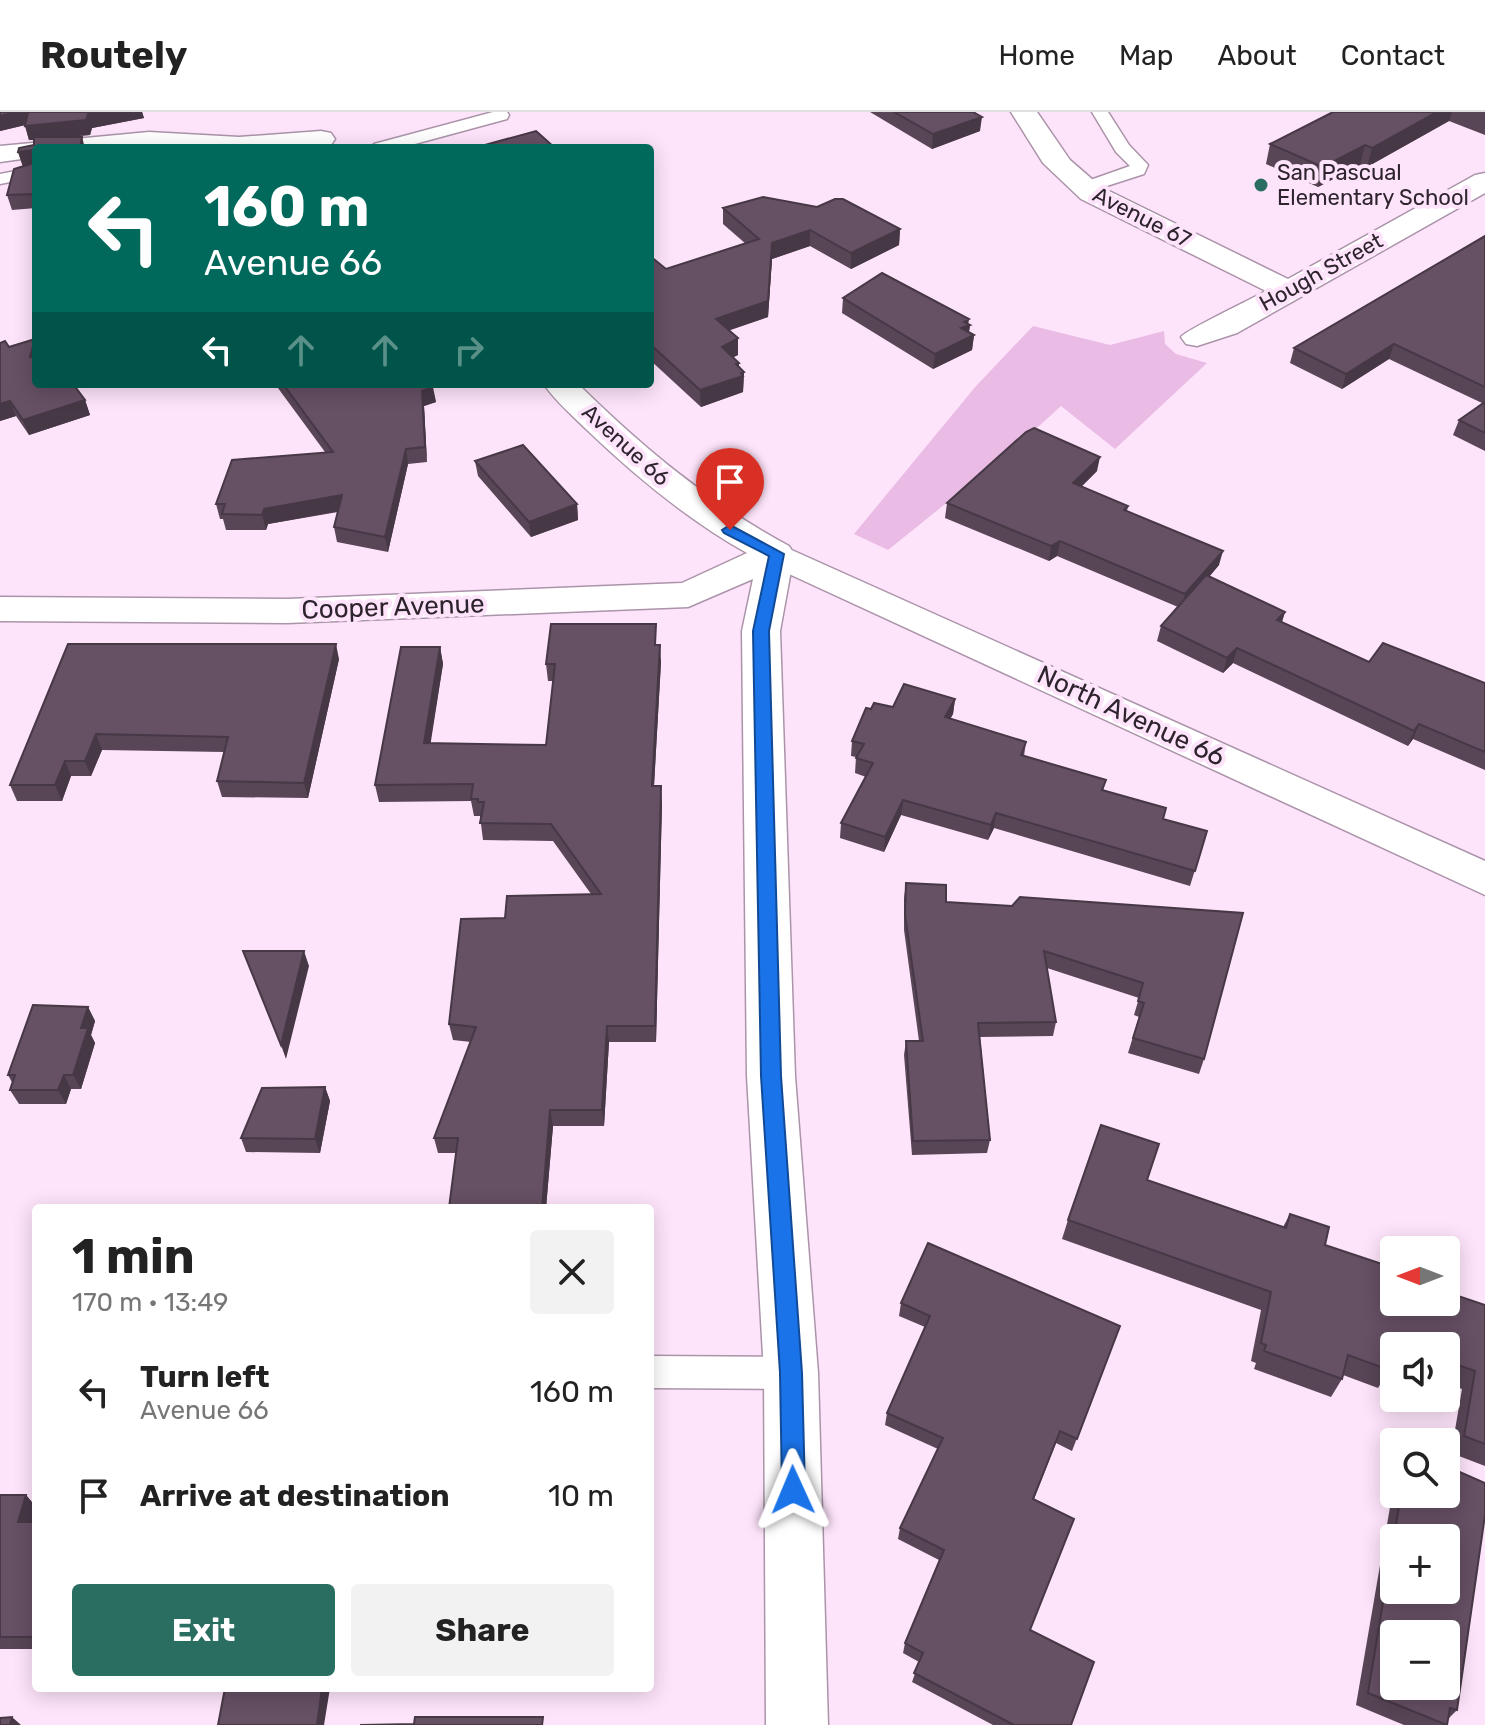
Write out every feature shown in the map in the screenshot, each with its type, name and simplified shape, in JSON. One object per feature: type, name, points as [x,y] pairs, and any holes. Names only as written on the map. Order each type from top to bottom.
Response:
[{"type":"street","points":[[288,112],[326,144]]},
{"type":"street","name":"Avenue 67","points":[[1024,112],[1050,158],[1085,188],[1287,290]]},
{"type":"street","points":[[98,144],[149,140],[221,144]]},
{"type":"street","points":[[0,154],[32,150]]},
{"type":"street","name":"Hough Street","points":[[1197,337],[1226,326],[1485,181]]},
{"type":"street","name":"Avenue 66","points":[[564,388],[630,455],[730,530],[776,554]]},
{"type":"street","points":[[776,554],[761,631],[771,1076],[791,1373],[797,1725]]},
{"type":"street","name":"Cooper Avenue","points":[[0,609],[287,611],[688,595],[776,554]]},
{"type":"street","name":"North Avenue 66","points":[[776,554],[1485,879]]},
{"type":"lane","points":[[1085,188],[1138,170],[1139,165],[1122,148],[1100,112]]},
{"type":"lane","points":[[395,144],[501,115]]},
{"type":"lane","points":[[0,179],[32,173]]},
{"type":"lane","points":[[654,1372],[791,1373]]},
{"type":"shaded area","points":[[1033,326],[1110,345],[1164,331],[1165,344],[1176,354],[1207,363],[1115,449],[1061,406],[1016,447],[888,550],[854,534],[976,386]]},
{"type":"building","points":[[28,112],[96,112],[88,114],[86,120],[25,126]]},
{"type":"building","points":[[894,112],[973,112],[982,117],[933,134]]},
{"type":"building","points":[[1333,112],[1437,112],[1372,148],[1365,145],[1323,167],[1270,144]]},
{"type":"building","points":[[536,131],[551,144],[489,144]]},
{"type":"building","points":[[34,137],[82,137],[81,144],[34,144]]},
{"type":"building","points":[[32,145],[32,150],[18,152],[19,148]]},
{"type":"building","points":[[32,164],[32,194],[7,195],[14,169]]},
{"type":"building","points":[[763,197],[817,207],[843,199],[900,229],[851,253],[810,230],[772,243],[768,301],[716,319],[738,338],[722,347],[739,363],[736,364],[744,372],[741,373],[743,376],[700,390],[654,348],[654,259],[666,269],[759,239],[723,208]]},
{"type":"building","points":[[1485,236],[1485,387],[1394,344],[1346,374],[1294,348]]},
{"type":"building","points":[[882,273],[969,319],[964,322],[970,325],[961,328],[974,335],[935,354],[843,298]]},
{"type":"building","points":[[32,340],[32,388],[76,388],[85,400],[23,420],[10,401],[0,404],[0,343],[5,341],[9,347]]},
{"type":"building","points":[[286,388],[430,388],[422,391],[425,447],[406,449],[385,537],[334,527],[342,495],[264,509],[262,515],[222,514],[225,504],[216,504],[232,460],[333,452]]},
{"type":"building","points":[[1485,402],[1485,433],[1459,420]]},
{"type":"building","points":[[1034,428],[1100,457],[1073,483],[1128,506],[1124,510],[1223,551],[1185,594],[1060,541],[1051,546],[947,503]]},
{"type":"building","points":[[523,445],[577,504],[529,522],[475,461]]},
{"type":"building","points":[[1206,575],[1285,612],[1277,620],[1369,662],[1383,643],[1485,683],[1485,752],[1419,724],[1414,731],[1237,648],[1227,658],[1161,626]]},
{"type":"building","points":[[551,624],[656,624],[655,645],[660,645],[652,786],[661,786],[655,1026],[607,1026],[602,1110],[550,1110],[542,1204],[450,1204],[458,1138],[434,1138],[476,1027],[449,1024],[461,919],[505,918],[507,896],[601,894],[551,824],[480,823],[484,802],[471,799],[473,784],[375,785],[401,647],[440,647],[424,743],[546,745],[555,664],[546,664]]},
{"type":"building","points":[[68,644],[336,644],[304,783],[217,781],[228,737],[96,734],[85,761],[65,761],[55,785],[10,785]]},
{"type":"building","points":[[904,684],[955,699],[945,717],[1026,742],[1021,755],[1106,780],[1102,790],[1166,808],[1163,819],[1207,831],[1195,871],[996,813],[991,825],[903,800],[885,837],[841,823],[873,763],[856,758],[864,744],[852,741],[866,708],[871,709],[874,703],[893,707]]},
{"type":"building","points":[[906,883],[946,885],[946,902],[1012,906],[1020,897],[1243,913],[1204,1059],[1133,1038],[1144,1003],[1138,1001],[1143,983],[1044,951],[1056,1022],[978,1023],[990,1140],[913,1141],[906,1041],[923,1041],[905,915]]},
{"type":"building","points":[[243,951],[304,951],[281,1045]]},
{"type":"building","points":[[33,1005],[88,1007],[81,1028],[88,1028],[73,1075],[64,1075],[58,1090],[10,1090],[15,1075],[8,1075]]},
{"type":"building","points":[[325,1087],[315,1139],[241,1138],[262,1088]]},
{"type":"building","points":[[1101,1125],[1159,1144],[1147,1180],[1286,1228],[1290,1214],[1329,1227],[1325,1245],[1380,1263],[1380,1316],[1460,1316],[1460,1297],[1485,1305],[1485,1444],[1464,1436],[1475,1371],[1460,1366],[1460,1332],[1380,1332],[1380,1367],[1348,1355],[1342,1379],[1264,1351],[1266,1345],[1261,1343],[1271,1292],[1068,1220]]},
{"type":"building","points":[[928,1243],[1120,1326],[1077,1439],[1060,1431],[1033,1499],[1074,1519],[1030,1630],[1094,1662],[1071,1725],[1014,1725],[914,1673],[923,1653],[905,1643],[944,1550],[900,1528],[943,1438],[887,1413],[930,1316],[901,1303]]},
{"type":"building","points":[[1460,1472],[1485,1483],[1485,1515],[1460,1689],[1460,1620],[1380,1620],[1383,1604],[1460,1604],[1460,1524],[1396,1524],[1399,1508],[1460,1508]]},
{"type":"building","points":[[0,1495],[26,1495],[18,1522],[32,1522],[32,1637],[0,1637]]},
{"type":"building","points":[[1380,1621],[1380,1698],[1368,1693]]},
{"type":"building","points":[[224,1692],[321,1692],[317,1725],[218,1725]]},
{"type":"building","points":[[1385,1700],[1458,1700],[1457,1710],[1450,1708],[1447,1725]]},
{"type":"building","points":[[12,1717],[10,1725],[0,1725],[0,1718]]},
{"type":"building","points":[[415,1717],[543,1717],[542,1725],[360,1725],[414,1724]]},
{"type":"place","name":"San Pascual Elementary School","points":[[1261,185]]},
{"type":"route","points":[[730,530],[776,554],[761,631],[771,1076],[791,1373],[793,1490]]}]
